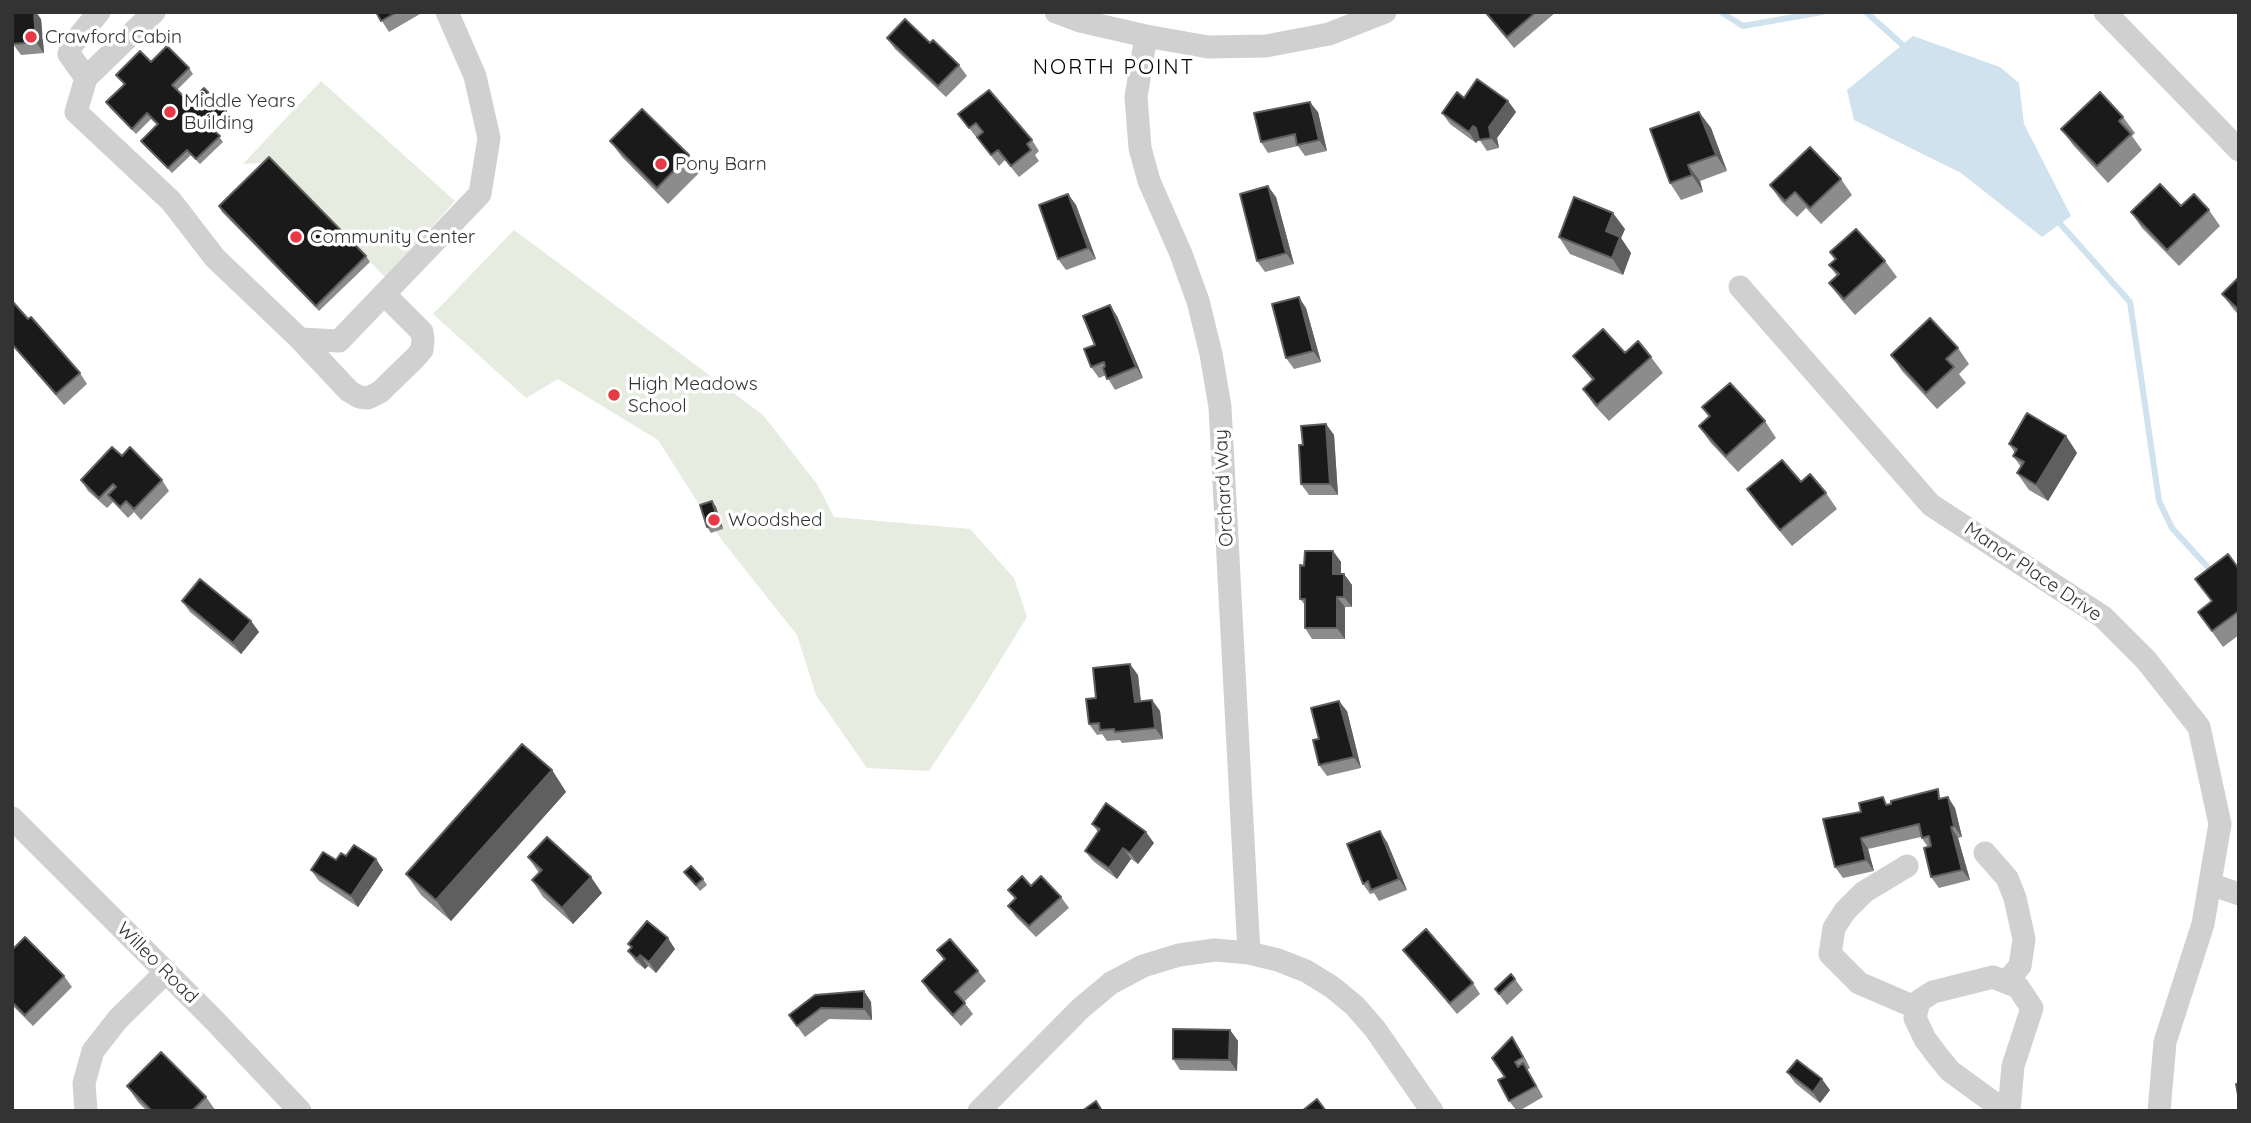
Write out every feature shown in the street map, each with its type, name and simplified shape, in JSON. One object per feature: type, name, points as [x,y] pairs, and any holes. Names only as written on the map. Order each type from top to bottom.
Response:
[{"type":"street","points":[[86,78],[69,54],[71,46],[99,12]]},
{"type":"street","points":[[154,12],[86,78],[76,112],[172,201],[215,257],[300,339],[349,391],[359,397],[368,398],[380,392],[422,349],[422,331],[384,294]]},
{"type":"street","points":[[300,339],[339,341],[480,194],[489,138],[475,76],[447,12]]},
{"type":"street","points":[[1056,12],[1080,21],[1208,47],[1266,46],[1329,34],[1385,12]]},
{"type":"street","points":[[2105,12],[2239,150]]},
{"type":"street","name":"Orchard Way","points":[[1146,36],[1136,97],[1140,148],[1149,181],[1198,301],[1220,407],[1249,953]]},
{"type":"street","name":"Manor Place Drive","points":[[1740,286],[1931,505],[2103,617],[2146,660],[2199,727],[2220,824],[2203,924],[2165,1042],[2159,1111]]},
{"type":"street","name":"Willeo Road","points":[[12,818],[270,1077],[300,1111]]},
{"type":"street","points":[[1984,853],[2007,878],[2015,898],[2024,939],[2020,966],[2006,982]]},
{"type":"street","points":[[1907,866],[1864,892],[1844,911],[1834,929],[1830,954],[1858,983],[1917,1007]]},
{"type":"street","points":[[2210,884],[2239,894]]},
{"type":"street","points":[[979,1111],[1081,1008],[1111,983],[1143,966],[1179,955],[1215,950],[1249,953],[1278,960],[1306,971],[1332,987],[1355,1006],[1375,1029],[1432,1111]]},
{"type":"street","points":[[86,1111],[84,1083],[86,1068],[93,1051],[118,1019],[166,972]]},
{"type":"street","points":[[1993,977],[2006,982],[2018,987],[2032,1008],[2012,1066],[2007,1111],[1950,1071],[1925,1039],[1915,1018],[1919,1001],[1933,992],[1993,977]]},
{"type":"shaded area","points":[[321,81],[455,201],[386,278],[273,162],[243,164]]},
{"type":"shaded area","points":[[514,230],[763,415],[817,484],[834,517],[970,529],[1014,578],[1027,617],[929,771],[867,768],[816,695],[797,635],[721,539],[658,440],[558,379],[526,398],[433,314]]},
{"type":"water","points":[[1913,36],[2000,67],[2019,83],[2024,124],[2071,216],[2042,237],[1961,173],[1854,120],[1847,90]]},
{"type":"building","points":[[12,12],[34,12],[36,42],[13,44]]},
{"type":"building","points":[[376,12],[397,12],[381,21]]},
{"type":"building","points":[[1536,12],[1507,37],[1487,14]]},
{"type":"building","points":[[905,19],[930,43],[933,40],[959,65],[938,86],[887,38]]},
{"type":"building","name":"Middle Years Building","points":[[167,46],[189,68],[172,85],[189,102],[204,88],[226,111],[210,127],[220,136],[196,159],[187,150],[168,168],[141,141],[158,124],[147,113],[132,129],[106,102],[125,84],[116,75],[140,51],[151,62]]},
{"type":"building","points":[[1477,79],[1508,101],[1489,127],[1491,138],[1479,140],[1476,128],[1473,126],[1469,132],[1442,113],[1457,92],[1464,98]]},
{"type":"building","points":[[989,90],[1032,140],[1027,144],[1031,150],[1011,166],[998,150],[991,155],[977,137],[983,132],[976,123],[969,128],[958,114]]},
{"type":"building","points":[[2100,92],[2123,117],[2119,121],[2131,134],[2097,166],[2061,129]]},
{"type":"building","points":[[1310,102],[1319,140],[1297,145],[1295,134],[1261,142],[1254,113]]},
{"type":"building","name":"Pony Barn","points":[[642,109],[689,155],[657,188],[610,141]]},
{"type":"building","points":[[1699,112],[1716,155],[1688,165],[1692,175],[1670,183],[1650,129]]},
{"type":"building","points":[[1810,147],[1841,179],[1810,208],[1795,192],[1785,201],[1770,185]]},
{"type":"building","name":"Community Center","points":[[269,157],[366,256],[316,306],[219,206]]},
{"type":"building","points":[[2160,184],[2181,206],[2194,194],[2209,210],[2167,250],[2131,212]]},
{"type":"building","points":[[1268,186],[1286,253],[1257,261],[1240,194]]},
{"type":"building","points":[[1068,194],[1088,248],[1058,259],[1039,205]]},
{"type":"building","points":[[1574,197],[1613,213],[1606,231],[1620,237],[1612,258],[1559,237]]},
{"type":"building","points":[[1856,229],[1885,261],[1844,299],[1829,283],[1839,274],[1829,265],[1836,259],[1830,252]]},
{"type":"building","points":[[2239,277],[2239,310],[2222,294]]},
{"type":"building","points":[[1299,297],[1313,351],[1286,358],[1272,304]]},
{"type":"building","points":[[12,301],[28,319],[31,317],[80,373],[56,394],[12,344]]},
{"type":"building","points":[[1110,305],[1136,367],[1107,379],[1104,362],[1091,367],[1084,349],[1095,345],[1083,316]]},
{"type":"building","points":[[1930,318],[1958,348],[1946,359],[1954,367],[1926,393],[1891,355]]},
{"type":"building","points":[[1603,329],[1625,353],[1638,341],[1651,357],[1597,405],[1583,389],[1594,379],[1573,356]]},
{"type":"building","points":[[1730,383],[1765,421],[1726,456],[1699,426],[1710,416],[1702,407]]},
{"type":"building","points":[[2027,413],[2066,436],[2036,485],[2017,473],[2024,462],[2013,456],[2017,449],[2009,444]]},
{"type":"building","points":[[1326,424],[1330,484],[1301,484],[1301,426]]},
{"type":"building","points":[[112,447],[122,456],[130,447],[162,480],[134,509],[126,501],[120,507],[108,495],[116,487],[113,484],[99,498],[81,480]]},
{"type":"building","points":[[1782,460],[1801,482],[1810,474],[1826,493],[1780,530],[1747,489]]},
{"type":"building","name":"Woodshed","points":[[712,501],[719,524],[707,527],[700,505]]},
{"type":"building","points":[[1305,551],[1333,551],[1333,574],[1344,574],[1344,597],[1337,597],[1337,628],[1305,628],[1305,599],[1300,599],[1300,565],[1304,566]]},
{"type":"building","points":[[2228,554],[2239,569],[2239,611],[2212,631],[2198,612],[2212,601],[2195,579]]},
{"type":"building","points":[[200,579],[251,621],[233,643],[182,601]]},
{"type":"building","points":[[1130,664],[1135,702],[1152,700],[1155,728],[1115,732],[1114,729],[1100,730],[1099,723],[1089,724],[1086,699],[1096,698],[1093,668]]},
{"type":"building","points":[[1339,701],[1354,757],[1319,765],[1313,740],[1319,739],[1311,708]]},
{"type":"building","points":[[522,744],[552,770],[436,900],[406,874]]},
{"type":"building","points":[[1938,789],[1939,799],[1948,797],[1954,826],[1951,827],[1962,870],[1931,877],[1924,848],[1931,846],[1929,836],[1922,838],[1919,824],[1861,838],[1866,860],[1835,867],[1823,819],[1861,812],[1859,803],[1883,797],[1886,805],[1891,804],[1891,801]]},
{"type":"building","points":[[1106,803],[1146,832],[1130,853],[1123,848],[1109,868],[1085,851],[1100,829],[1092,824]]},
{"type":"building","points":[[1380,831],[1399,879],[1371,890],[1368,881],[1363,884],[1347,844]]},
{"type":"building","points":[[547,837],[591,877],[562,908],[532,880],[542,870],[528,857]]},
{"type":"building","points":[[354,845],[376,859],[351,896],[311,870],[323,852],[336,860],[341,853],[346,856]]},
{"type":"building","points":[[691,866],[703,879],[696,885],[684,872]]},
{"type":"building","points":[[1022,876],[1031,886],[1041,876],[1061,897],[1029,926],[1008,906],[1016,898],[1008,890]]},
{"type":"building","points":[[647,921],[668,938],[649,962],[640,955],[637,959],[628,951],[632,947],[628,944]]},
{"type":"building","points":[[1426,929],[1473,983],[1450,1003],[1403,950]]},
{"type":"building","points":[[25,937],[64,976],[25,1015],[12,1002],[12,950]]},
{"type":"building","points":[[950,939],[978,971],[955,992],[965,1003],[953,1015],[922,981],[945,959],[937,950]]},
{"type":"building","points":[[1511,974],[1515,979],[1499,994],[1495,989]]},
{"type":"building","points":[[864,991],[864,1009],[821,1008],[797,1026],[789,1015],[815,995]]},
{"type":"building","points":[[1173,1029],[1230,1030],[1229,1060],[1173,1059]]},
{"type":"building","points":[[1512,1037],[1523,1057],[1515,1062],[1518,1067],[1523,1063],[1536,1086],[1509,1101],[1498,1080],[1505,1077],[1492,1058]]},
{"type":"building","points":[[161,1052],[206,1097],[192,1111],[152,1111],[127,1086]]},
{"type":"building","points":[[1797,1060],[1822,1079],[1813,1092],[1787,1072]]},
{"type":"building","points":[[1317,1099],[1326,1111],[1302,1111]]},
{"type":"building","points":[[1096,1101],[1102,1111],[1082,1111]]},
{"type":"waterway","points":[[1721,12],[1743,26],[1822,12]]},
{"type":"waterway","points":[[1866,12],[1907,49]]},
{"type":"waterway","points":[[2055,218],[2130,302],[2159,501],[2172,528],[2214,574]]},
{"type":"place","name":"Crawford Cabin","points":[[31,37]]},
{"type":"place","name":"Middle Years Building","points":[[170,112]]},
{"type":"place","name":"Pony Barn","points":[[661,164]]},
{"type":"place","name":"Community Center","points":[[296,237]]},
{"type":"place","name":"High Meadows School","points":[[614,395]]},
{"type":"place","name":"Woodshed","points":[[714,520]]},
{"type":"district","name":"NORTH POINT","points":[[1114,68]]}]
